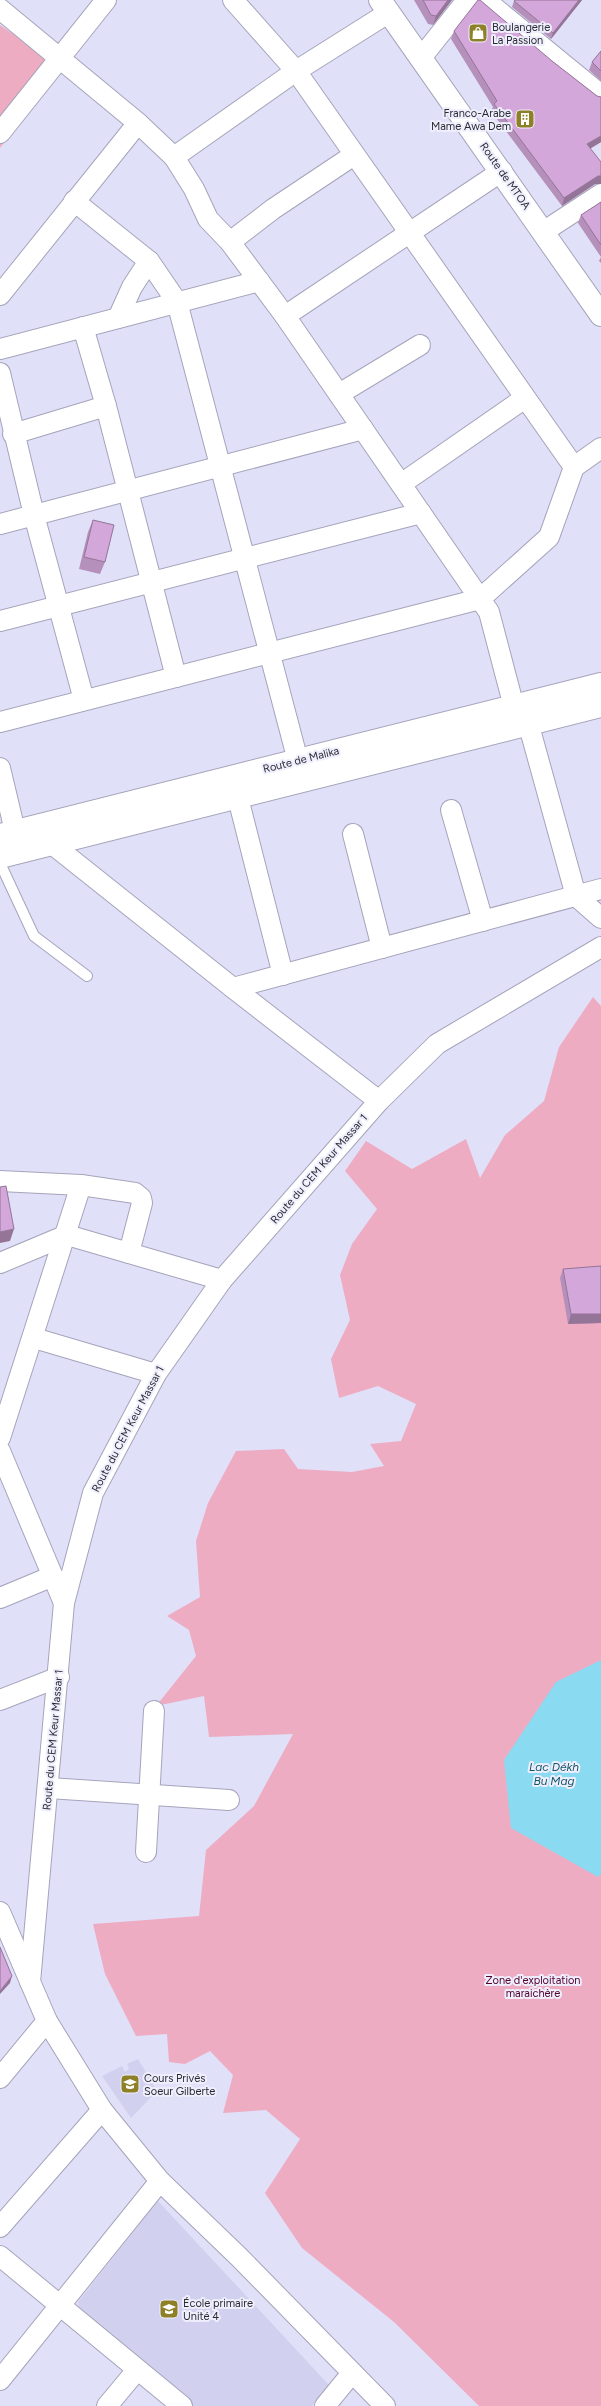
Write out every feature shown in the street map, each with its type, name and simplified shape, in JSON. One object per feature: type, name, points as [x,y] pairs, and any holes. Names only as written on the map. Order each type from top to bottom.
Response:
[{"type":"main road","name":"Route de MTOA","points":[[384,6],[502,171],[601,315]]},
{"type":"main road","name":"Route de Malika","points":[[8,833],[601,684]]},
{"type":"main road","name":"Route de Malika","points":[[0,857],[529,726],[601,706]]},
{"type":"street","points":[[0,132],[106,0]]},
{"type":"street","points":[[233,0],[296,71],[574,467]]},
{"type":"street","points":[[421,58],[467,0]]},
{"type":"street","points":[[486,0],[601,94]]},
{"type":"street","points":[[174,157],[296,71],[384,6]]},
{"type":"street","points":[[0,9],[138,123],[174,157],[194,189],[208,219],[230,242],[285,316],[489,612],[514,707]]},
{"type":"street","points":[[0,296],[74,201],[138,123]]},
{"type":"street","points":[[230,242],[273,209],[354,155]]},
{"type":"street","points":[[285,316],[502,171]]},
{"type":"street","points":[[543,232],[601,194]]},
{"type":"street","points":[[74,201],[150,261],[177,302],[222,466],[298,760]]},
{"type":"street","points":[[118,318],[132,287],[150,261]]},
{"type":"street","points":[[0,349],[259,281]]},
{"type":"street","points":[[83,327],[106,406],[176,677]]},
{"type":"street","points":[[339,394],[420,345]]},
{"type":"street","points":[[0,372],[13,434],[84,700]]},
{"type":"street","points":[[401,484],[525,398]]},
{"type":"street","points":[[13,434],[106,406]]},
{"type":"street","points":[[0,524],[363,429]]},
{"type":"street","points":[[0,722],[480,599],[549,537],[574,467],[601,448]]},
{"type":"street","points":[[0,621],[421,513]]},
{"type":"street","points":[[529,726],[576,896],[601,918]]},
{"type":"street","points":[[0,768],[8,833]]},
{"type":"street","points":[[238,798],[283,975]]},
{"type":"street","points":[[451,810],[483,921]]},
{"type":"street","points":[[353,834],[382,948]]},
{"type":"street","points":[[52,844],[233,988],[379,1101]]},
{"type":"street","points":[[233,988],[601,889]]},
{"type":"street","name":"Route du CEM Keur Massar 1","points":[[30,1982],[59,1677],[64,1603],[93,1493],[156,1374],[222,1280],[379,1101],[437,1044],[601,947]]},
{"type":"street","points":[[0,1182],[82,1185],[131,1192],[140,1198],[142,1203],[129,1253]]},
{"type":"street","points":[[0,1438],[34,1338],[82,1185]]},
{"type":"street","points":[[0,1263],[67,1235],[222,1280]]},
{"type":"street","points":[[34,1338],[156,1374]]},
{"type":"street","points":[[0,1450],[7,1484],[53,1576],[64,1603]]},
{"type":"street","points":[[0,1598],[53,1576]]},
{"type":"street","points":[[0,1700],[59,1677]]},
{"type":"street","points":[[146,1852],[154,1711]]},
{"type":"street","points":[[49,1788],[229,1800]]},
{"type":"street","points":[[1,1917],[47,2020],[102,2110],[160,2181],[239,2257],[385,2406]]},
{"type":"street","points":[[0,2078],[47,2020]]},
{"type":"street","points":[[0,2227],[102,2110]]},
{"type":"street","points":[[0,2380],[160,2181]]},
{"type":"street","points":[[0,2256],[182,2406]]},
{"type":"street","points":[[107,2406],[137,2370]]},
{"type":"street","points":[[325,2406],[352,2373]]},
{"type":"lane","points":[[0,863],[34,936],[86,976]]},
{"type":"shaded area","name":"Cours Privés Soeur Gilberte","points":[[138,2059],[157,2091],[131,2118],[102,2076],[122,2066],[125,2072],[129,2069],[127,2064]]},
{"type":"shaded area","name":"École primaire Unité 4","points":[[158,2201],[329,2385],[312,2406],[191,2406],[79,2316],[78,2302]]},
{"type":"green space","points":[[0,25],[58,65],[0,148]]},
{"type":"green space","name":"Zone d'exploitation maraichère","points":[[593,997],[601,1006],[601,2406],[479,2406],[394,2322],[302,2248],[265,2193],[300,2139],[266,2110],[223,2113],[233,2075],[210,2051],[185,2064],[169,2062],[167,2034],[136,2036],[105,1974],[93,1924],[199,1916],[206,1850],[254,1806],[293,1734],[209,1737],[204,1696],[156,1706],[196,1656],[189,1630],[167,1616],[200,1597],[196,1541],[208,1503],[236,1451],[284,1449],[298,1469],[352,1472],[384,1466],[370,1444],[401,1441],[416,1404],[378,1386],[339,1398],[331,1359],[350,1320],[340,1275],[352,1244],[377,1209],[345,1171],[366,1141],[412,1169],[466,1139],[480,1178],[505,1135],[544,1101],[559,1047]]},
{"type":"water","name":"Lac Dékh Bu Mag","points":[[601,1660],[601,1874],[598,1877],[511,1828],[504,1760],[556,1682]]},
{"type":"building","points":[[423,0],[448,0],[436,16],[431,15]]},
{"type":"building","points":[[478,0],[480,0],[552,61],[597,96],[601,97],[601,136],[587,144],[601,162],[601,176],[598,176],[564,198],[494,104],[497,101],[454,31]]},
{"type":"building","points":[[579,0],[553,33],[514,1]]},
{"type":"building","points":[[601,51],[601,71],[592,62]]},
{"type":"building","points":[[601,202],[601,245],[581,215]]},
{"type":"building","points":[[93,520],[114,525],[105,562],[84,557]]},
{"type":"building","points":[[6,1186],[14,1229],[0,1232],[0,1187]]},
{"type":"building","points":[[601,1266],[601,1314],[571,1314],[563,1269]]},
{"type":"building","points":[[0,1947],[12,1976],[0,1991]]},
{"type":"place","name":"Boulangerie La Passion","points":[[478,33]]},
{"type":"place","name":"Franco-Arabe Mame Awa Dem","points":[[525,119]]},
{"type":"place","name":"Cours Privés Soeur Gilberte","points":[[130,2084]]},
{"type":"place","name":"École primaire Unité 4","points":[[169,2309]]}]
